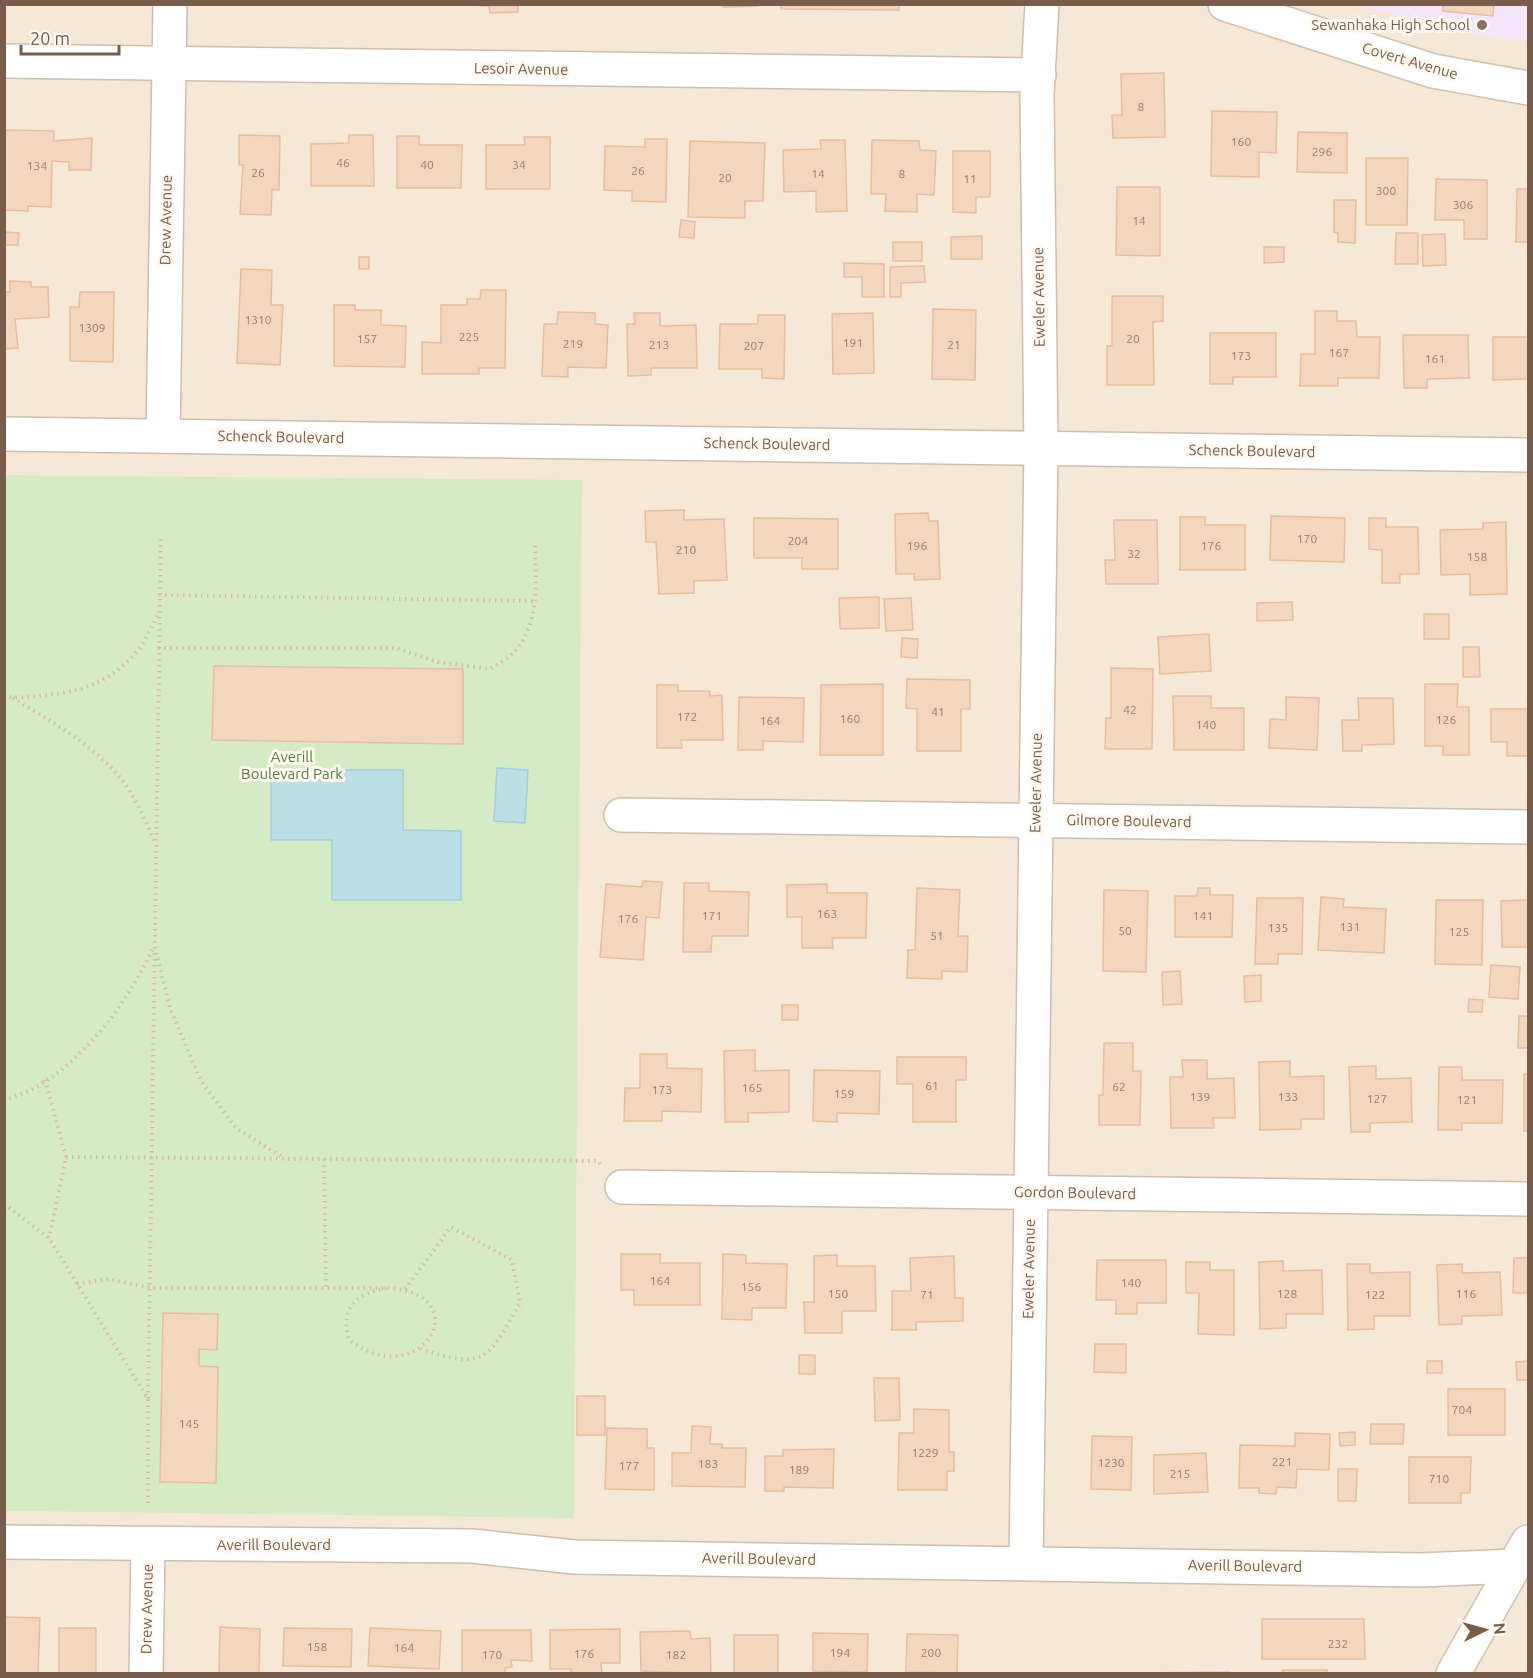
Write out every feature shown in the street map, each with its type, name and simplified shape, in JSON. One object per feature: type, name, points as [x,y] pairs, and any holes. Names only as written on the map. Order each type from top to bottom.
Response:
[{"type":"street","name":"Drew Avenue","points":[[163,436],[170,4]]},
{"type":"street","name":"Eweler Avenue","points":[[1026,1562],[1041,448],[1038,75],[1042,4]]},
{"type":"street","name":"Covert Avenue","points":[[1225,4],[1433,71],[1528,88]]},
{"type":"street","name":"Lesoir Avenue","points":[[4,61],[1038,75]]},
{"type":"street","name":"Schenck Boulevard","points":[[4,434],[1528,455]]},
{"type":"street","name":"Gilmore Boulevard","points":[[621,816],[1528,827]]},
{"type":"street","name":"Gordon Boulevard","points":[[622,1187],[1528,1199]]},
{"type":"street","name":"Averill Boulevard","points":[[4,1542],[473,1546],[574,1557],[1026,1562],[1421,1570],[1525,1549]]},
{"type":"street","name":"Drew Avenue","points":[[146,1674],[148,1544]]},
{"type":"street","points":[[1454,1674],[1525,1549]]},
{"type":"path","points":[[148,1503],[161,535]]},
{"type":"path","points":[[158,648],[396,648],[438,662],[490,669],[514,652],[530,627],[535,601],[535,541]]},
{"type":"path","points":[[159,595],[535,601]]},
{"type":"path","points":[[13,698],[73,693],[105,680],[136,653],[159,613]]},
{"type":"path","points":[[4,695],[13,698],[63,729],[113,768],[132,794],[156,845]]},
{"type":"path","points":[[4,1101],[39,1086],[81,1051],[134,989],[154,947]]},
{"type":"path","points":[[154,947],[171,1011],[201,1081],[236,1128],[286,1159]]},
{"type":"path","points":[[45,1080],[66,1157],[50,1238]]},
{"type":"path","points":[[66,1157],[598,1161],[622,1187]]},
{"type":"path","points":[[324,1159],[326,1288]]},
{"type":"path","points":[[4,1204],[50,1238],[148,1399]]},
{"type":"path","points":[[405,1289],[451,1227],[512,1260],[520,1303],[494,1347],[475,1359],[456,1360],[421,1349]]},
{"type":"path","points":[[77,1284],[109,1279],[150,1288],[388,1288],[405,1289],[420,1295],[431,1306],[436,1321],[433,1336],[421,1349],[407,1354],[375,1355],[349,1340],[344,1325],[348,1309],[372,1290],[388,1288]]},
{"type":"shaded area","points":[[5,5],[1528,5],[1528,1673],[5,1673],[5,1511],[574,1517],[582,481],[5,475]]},
{"type":"shaded area","name":"Sewanhaka High School","points":[[1358,5],[1528,5],[1528,41],[1491,38]]},
{"type":"green space","name":"Averill Boulevard Park","points":[[5,475],[582,480],[574,1518],[5,1511]]},
{"type":"water","points":[[497,768],[528,770],[525,823],[494,821]]},
{"type":"water","points":[[271,770],[403,770],[403,830],[461,831],[461,900],[332,900],[332,840],[271,840]]},
{"type":"building","points":[[450,4],[518,4],[518,12],[490,13],[489,6]]},
{"type":"building","points":[[724,4],[758,4],[758,6],[724,7]]},
{"type":"building","points":[[781,4],[899,4],[899,10],[781,9]]},
{"type":"building","points":[[1443,4],[1494,4],[1493,16],[1443,11]]},
{"type":"building","points":[[1164,73],[1165,137],[1113,138],[1112,115],[1122,115],[1121,74]]},
{"type":"building","points":[[1212,111],[1277,112],[1276,153],[1259,152],[1259,177],[1211,176]]},
{"type":"building","points":[[4,130],[54,131],[54,141],[92,138],[91,170],[69,170],[69,162],[52,161],[51,207],[28,206],[28,211],[4,210]]},
{"type":"building","points":[[1298,132],[1347,133],[1347,173],[1297,172]]},
{"type":"building","points":[[239,135],[280,136],[279,190],[272,189],[271,215],[240,214],[243,165],[239,165]]},
{"type":"building","points":[[349,135],[373,135],[374,186],[311,186],[311,144],[349,143]]},
{"type":"building","points":[[397,136],[419,136],[419,145],[462,145],[461,188],[397,188]]},
{"type":"building","points":[[524,137],[550,137],[550,189],[486,189],[486,145],[525,145]]},
{"type":"building","points":[[645,139],[667,139],[666,202],[632,201],[632,191],[604,190],[605,146],[645,147]]},
{"type":"building","points":[[820,140],[845,140],[847,211],[816,212],[816,191],[784,192],[783,150],[821,149]]},
{"type":"building","points":[[872,140],[919,141],[920,150],[936,151],[934,195],[917,194],[917,212],[885,211],[886,194],[871,194]]},
{"type":"building","points":[[690,141],[765,143],[763,201],[745,201],[745,218],[688,217]]},
{"type":"building","points":[[953,151],[990,151],[990,197],[976,197],[976,213],[953,212]]},
{"type":"building","points":[[1366,158],[1408,158],[1407,225],[1366,225]]},
{"type":"building","points":[[1436,179],[1487,180],[1487,239],[1464,239],[1464,220],[1435,220]]},
{"type":"building","points":[[1117,187],[1160,187],[1160,256],[1116,255]]},
{"type":"building","points":[[1517,189],[1528,189],[1528,242],[1516,242]]},
{"type":"building","points":[[1334,200],[1356,200],[1355,243],[1338,242],[1338,233],[1334,232]]},
{"type":"building","points":[[681,220],[695,222],[694,238],[679,237]]},
{"type":"building","points":[[4,232],[19,233],[18,245],[4,245]]},
{"type":"building","points":[[1396,233],[1418,233],[1418,264],[1395,264]]},
{"type":"building","points":[[1445,234],[1446,265],[1423,266],[1422,235]]},
{"type":"building","points":[[982,236],[982,259],[951,259],[951,237]]},
{"type":"building","points":[[893,242],[922,242],[922,261],[893,261]]},
{"type":"building","points":[[1264,247],[1284,247],[1284,262],[1264,263]]},
{"type":"building","points":[[359,257],[369,257],[369,269],[359,269]]},
{"type":"building","points":[[844,263],[884,264],[884,297],[862,297],[862,277],[844,277]]},
{"type":"building","points":[[924,266],[925,282],[901,283],[901,297],[890,297],[890,267]]},
{"type":"building","points":[[241,269],[272,270],[271,305],[283,305],[280,365],[237,363]]},
{"type":"building","points":[[10,281],[31,282],[31,287],[48,287],[49,317],[15,319],[18,348],[4,349],[4,292],[10,292]]},
{"type":"building","points":[[481,290],[506,290],[505,368],[479,368],[479,374],[422,374],[422,342],[441,343],[441,305],[467,305],[467,299],[480,299]]},
{"type":"building","points":[[80,292],[114,292],[113,362],[70,361],[70,307],[79,307]]},
{"type":"building","points":[[1112,296],[1163,296],[1163,321],[1153,322],[1154,385],[1107,385],[1107,346],[1112,346]]},
{"type":"building","points":[[334,305],[355,305],[355,310],[381,310],[381,325],[406,326],[405,367],[334,366]]},
{"type":"building","points":[[933,309],[976,310],[975,380],[932,379]]},
{"type":"building","points":[[1315,311],[1337,311],[1337,321],[1356,321],[1357,337],[1380,337],[1379,378],[1338,378],[1338,386],[1300,386],[1301,354],[1315,354]]},
{"type":"building","points":[[558,312],[595,313],[595,324],[608,325],[606,368],[568,367],[568,377],[542,376],[544,324],[557,324]]},
{"type":"building","points":[[634,313],[660,313],[660,326],[696,325],[697,368],[651,368],[651,375],[628,376],[627,324],[635,324]]},
{"type":"building","points":[[873,313],[874,373],[833,374],[832,314]]},
{"type":"building","points":[[758,315],[785,315],[784,379],[762,378],[762,369],[719,369],[720,324],[758,324]]},
{"type":"building","points":[[1210,333],[1276,333],[1276,377],[1233,377],[1233,384],[1210,384]]},
{"type":"building","points":[[1403,335],[1468,335],[1469,378],[1427,379],[1427,388],[1404,388]]},
{"type":"building","points":[[1493,337],[1528,337],[1528,379],[1493,380]]},
{"type":"building","points":[[684,510],[684,520],[724,519],[727,580],[694,581],[694,593],[659,594],[656,542],[646,542],[645,511]]},
{"type":"building","points":[[928,513],[929,521],[938,521],[940,579],[914,580],[914,574],[896,574],[895,514]]},
{"type":"building","points":[[1271,516],[1345,518],[1344,562],[1270,560]]},
{"type":"building","points":[[1180,517],[1205,517],[1205,525],[1245,525],[1245,570],[1180,570]]},
{"type":"building","points":[[754,518],[838,519],[838,569],[802,569],[802,558],[754,558]]},
{"type":"building","points":[[1369,518],[1386,518],[1386,527],[1418,527],[1419,574],[1400,574],[1400,583],[1382,583],[1382,550],[1369,549]]},
{"type":"building","points":[[1114,520],[1157,520],[1158,584],[1106,584],[1105,560],[1115,560]]},
{"type":"building","points":[[1506,522],[1507,594],[1470,595],[1470,574],[1441,575],[1440,530],[1483,529],[1483,523]]},
{"type":"building","points":[[879,597],[879,628],[840,629],[839,598]]},
{"type":"building","points":[[911,598],[913,630],[886,631],[884,599]]},
{"type":"building","points":[[1292,602],[1293,620],[1257,621],[1257,603]]},
{"type":"building","points":[[1424,614],[1449,614],[1449,639],[1424,639]]},
{"type":"building","points":[[1209,634],[1211,671],[1160,674],[1158,637]]},
{"type":"building","points":[[902,638],[918,639],[917,658],[901,657]]},
{"type":"building","points":[[1463,647],[1479,647],[1480,677],[1463,677]]},
{"type":"building","points":[[214,666],[463,669],[463,744],[212,740]]},
{"type":"building","points":[[1111,668],[1153,669],[1152,749],[1105,749],[1106,718],[1111,718]]},
{"type":"building","points":[[907,679],[970,680],[970,709],[961,709],[961,751],[917,751],[917,709],[906,708]]},
{"type":"building","points":[[883,684],[883,755],[820,755],[821,685]]},
{"type":"building","points":[[1425,684],[1458,684],[1457,707],[1469,707],[1469,755],[1443,755],[1443,746],[1425,746]]},
{"type":"building","points":[[657,685],[678,685],[678,691],[710,691],[710,696],[722,695],[723,740],[681,740],[682,748],[657,748]]},
{"type":"building","points":[[1173,696],[1211,696],[1211,708],[1244,708],[1244,750],[1174,750]]},
{"type":"building","points":[[739,697],[804,698],[803,742],[763,741],[763,750],[738,750]]},
{"type":"building","points":[[1286,697],[1319,698],[1317,750],[1269,748],[1270,719],[1286,720]]},
{"type":"building","points":[[1358,698],[1393,698],[1394,744],[1362,745],[1362,751],[1343,751],[1342,720],[1359,720]]},
{"type":"building","points":[[1491,709],[1528,709],[1528,756],[1507,756],[1507,742],[1491,742]]},
{"type":"building","points":[[643,881],[662,882],[659,918],[646,917],[643,960],[600,957],[606,884],[642,887]]},
{"type":"building","points":[[684,883],[709,883],[709,891],[749,892],[748,936],[712,936],[711,952],[683,952]]},
{"type":"building","points":[[827,884],[827,893],[867,893],[866,938],[832,938],[833,948],[802,948],[802,917],[787,917],[787,885]]},
{"type":"building","points":[[917,888],[960,890],[958,936],[968,936],[967,972],[942,971],[942,979],[907,978],[908,950],[915,950]]},
{"type":"building","points":[[1198,888],[1210,888],[1210,895],[1233,895],[1232,937],[1175,937],[1175,896],[1197,896]]},
{"type":"building","points":[[1104,890],[1148,891],[1146,972],[1103,971]]},
{"type":"building","points":[[1321,897],[1344,899],[1343,907],[1386,909],[1384,953],[1318,950]]},
{"type":"building","points":[[1257,898],[1303,898],[1302,954],[1278,954],[1278,964],[1255,964]]},
{"type":"building","points":[[1436,900],[1483,900],[1482,965],[1435,964]]},
{"type":"building","points":[[1528,900],[1528,947],[1502,947],[1501,901]]},
{"type":"building","points":[[1491,965],[1520,967],[1518,999],[1489,997]]},
{"type":"building","points":[[1180,971],[1182,1004],[1163,1005],[1162,972]]},
{"type":"building","points":[[1261,975],[1261,1001],[1245,1002],[1244,976]]},
{"type":"building","points":[[1469,999],[1483,1000],[1482,1012],[1468,1012]]},
{"type":"building","points":[[782,1005],[798,1005],[798,1020],[782,1020]]},
{"type":"building","points":[[1519,1016],[1528,1016],[1528,1048],[1518,1048]]},
{"type":"building","points":[[1104,1043],[1133,1043],[1133,1071],[1141,1071],[1140,1125],[1099,1125],[1099,1095],[1103,1095]]},
{"type":"building","points":[[755,1050],[755,1071],[789,1070],[789,1112],[748,1113],[748,1122],[725,1122],[724,1051]]},
{"type":"building","points":[[640,1054],[667,1054],[667,1068],[702,1069],[701,1112],[662,1111],[662,1121],[624,1121],[625,1088],[640,1088]]},
{"type":"building","points":[[897,1057],[966,1057],[966,1080],[956,1080],[956,1122],[913,1122],[913,1084],[897,1084]]},
{"type":"building","points":[[1182,1060],[1207,1060],[1207,1079],[1234,1078],[1235,1118],[1213,1118],[1214,1128],[1171,1128],[1170,1077],[1183,1077]]},
{"type":"building","points":[[1290,1061],[1290,1077],[1324,1076],[1324,1119],[1301,1119],[1301,1129],[1260,1130],[1259,1062]]},
{"type":"building","points":[[1376,1066],[1376,1079],[1411,1078],[1412,1122],[1370,1123],[1370,1132],[1351,1132],[1349,1067]]},
{"type":"building","points":[[1439,1067],[1462,1067],[1462,1080],[1503,1080],[1502,1123],[1462,1123],[1462,1130],[1438,1130]]},
{"type":"building","points":[[814,1070],[880,1071],[879,1114],[837,1113],[837,1122],[813,1121]]},
{"type":"building","points":[[1524,1074],[1528,1074],[1528,1131],[1524,1131]]},
{"type":"building","points":[[621,1254],[660,1254],[660,1263],[700,1263],[700,1305],[634,1305],[634,1290],[621,1290]]},
{"type":"building","points":[[723,1254],[746,1255],[746,1263],[787,1264],[786,1308],[752,1308],[752,1320],[722,1319]]},
{"type":"building","points":[[837,1255],[837,1266],[875,1266],[876,1311],[842,1311],[842,1333],[805,1333],[804,1302],[814,1302],[814,1256]]},
{"type":"building","points":[[954,1256],[955,1298],[963,1298],[963,1321],[916,1322],[916,1330],[892,1330],[892,1291],[911,1291],[910,1258]]},
{"type":"building","points":[[1514,1258],[1528,1258],[1528,1293],[1513,1293]]},
{"type":"building","points":[[1097,1260],[1166,1260],[1166,1303],[1137,1303],[1137,1314],[1116,1314],[1116,1300],[1096,1300]]},
{"type":"building","points":[[1283,1261],[1283,1271],[1322,1270],[1323,1314],[1286,1314],[1286,1328],[1260,1329],[1259,1262]]},
{"type":"building","points":[[1186,1262],[1210,1262],[1210,1270],[1234,1270],[1234,1335],[1198,1334],[1199,1293],[1186,1293]]},
{"type":"building","points":[[1347,1264],[1370,1264],[1370,1273],[1410,1272],[1410,1316],[1374,1316],[1374,1329],[1348,1330]]},
{"type":"building","points":[[1462,1264],[1462,1273],[1500,1272],[1502,1315],[1462,1316],[1462,1324],[1439,1325],[1437,1265]]},
{"type":"building","points":[[163,1313],[218,1314],[217,1350],[199,1349],[199,1366],[218,1367],[216,1483],[160,1482]]},
{"type":"building","points":[[1095,1344],[1126,1344],[1126,1373],[1094,1372]]},
{"type":"building","points":[[799,1355],[815,1355],[815,1374],[799,1374]]},
{"type":"building","points":[[1427,1361],[1442,1361],[1442,1373],[1427,1373]]},
{"type":"building","points":[[1528,1361],[1528,1380],[1517,1380],[1516,1362]]},
{"type":"building","points":[[874,1378],[899,1378],[900,1420],[875,1421]]},
{"type":"building","points":[[1448,1389],[1505,1389],[1505,1435],[1448,1435]]},
{"type":"building","points":[[577,1396],[605,1396],[605,1435],[577,1435]]},
{"type":"building","points":[[914,1409],[949,1410],[949,1452],[954,1452],[954,1471],[947,1471],[947,1490],[898,1490],[899,1433],[914,1433]]},
{"type":"building","points":[[1371,1424],[1404,1424],[1403,1444],[1370,1444]]},
{"type":"building","points":[[692,1426],[711,1427],[710,1444],[722,1444],[722,1448],[746,1448],[745,1487],[672,1486],[672,1453],[691,1453]]},
{"type":"building","points":[[607,1428],[647,1429],[647,1448],[654,1448],[654,1490],[605,1489]]},
{"type":"building","points":[[1355,1432],[1355,1445],[1340,1446],[1339,1433]]},
{"type":"building","points":[[1295,1433],[1330,1434],[1329,1470],[1297,1469],[1296,1488],[1277,1487],[1276,1494],[1259,1493],[1259,1488],[1239,1488],[1240,1445],[1295,1446]]},
{"type":"building","points":[[1092,1436],[1132,1437],[1131,1490],[1091,1489]]},
{"type":"building","points":[[834,1449],[833,1488],[784,1487],[784,1491],[765,1491],[765,1456],[783,1456],[783,1450]]},
{"type":"building","points":[[1206,1453],[1208,1492],[1154,1494],[1154,1455]]},
{"type":"building","points":[[1409,1457],[1471,1457],[1470,1493],[1461,1493],[1461,1503],[1409,1503]]},
{"type":"building","points":[[1338,1469],[1357,1469],[1356,1501],[1338,1501]]},
{"type":"building","points":[[4,1617],[40,1618],[38,1674],[4,1674]]},
{"type":"building","points":[[1262,1619],[1364,1619],[1365,1659],[1262,1659]]},
{"type":"building","points":[[220,1627],[260,1629],[259,1674],[219,1674]]},
{"type":"building","points":[[59,1628],[96,1628],[96,1674],[59,1674]]},
{"type":"building","points":[[284,1628],[352,1629],[351,1667],[283,1666]]},
{"type":"building","points":[[370,1628],[441,1631],[439,1669],[368,1666]]},
{"type":"building","points":[[620,1629],[620,1663],[601,1663],[602,1674],[571,1674],[571,1669],[550,1669],[550,1630]]},
{"type":"building","points":[[462,1630],[531,1630],[532,1661],[511,1660],[512,1667],[505,1668],[505,1674],[462,1674]]},
{"type":"building","points":[[690,1631],[691,1639],[710,1638],[711,1674],[641,1671],[640,1632]]},
{"type":"building","points":[[813,1633],[868,1634],[867,1672],[813,1671]]},
{"type":"building","points":[[907,1634],[958,1635],[957,1673],[906,1672]]},
{"type":"building","points":[[734,1635],[778,1635],[778,1674],[734,1674]]},
{"type":"building","points":[[1283,1670],[1327,1670],[1327,1674],[1283,1674]]},
{"type":"building","points":[[1230,1672],[1230,1674],[1136,1674],[1136,1673]]},
{"type":"place","name":"Sewanhaka High School","points":[[1482,25]]}]
